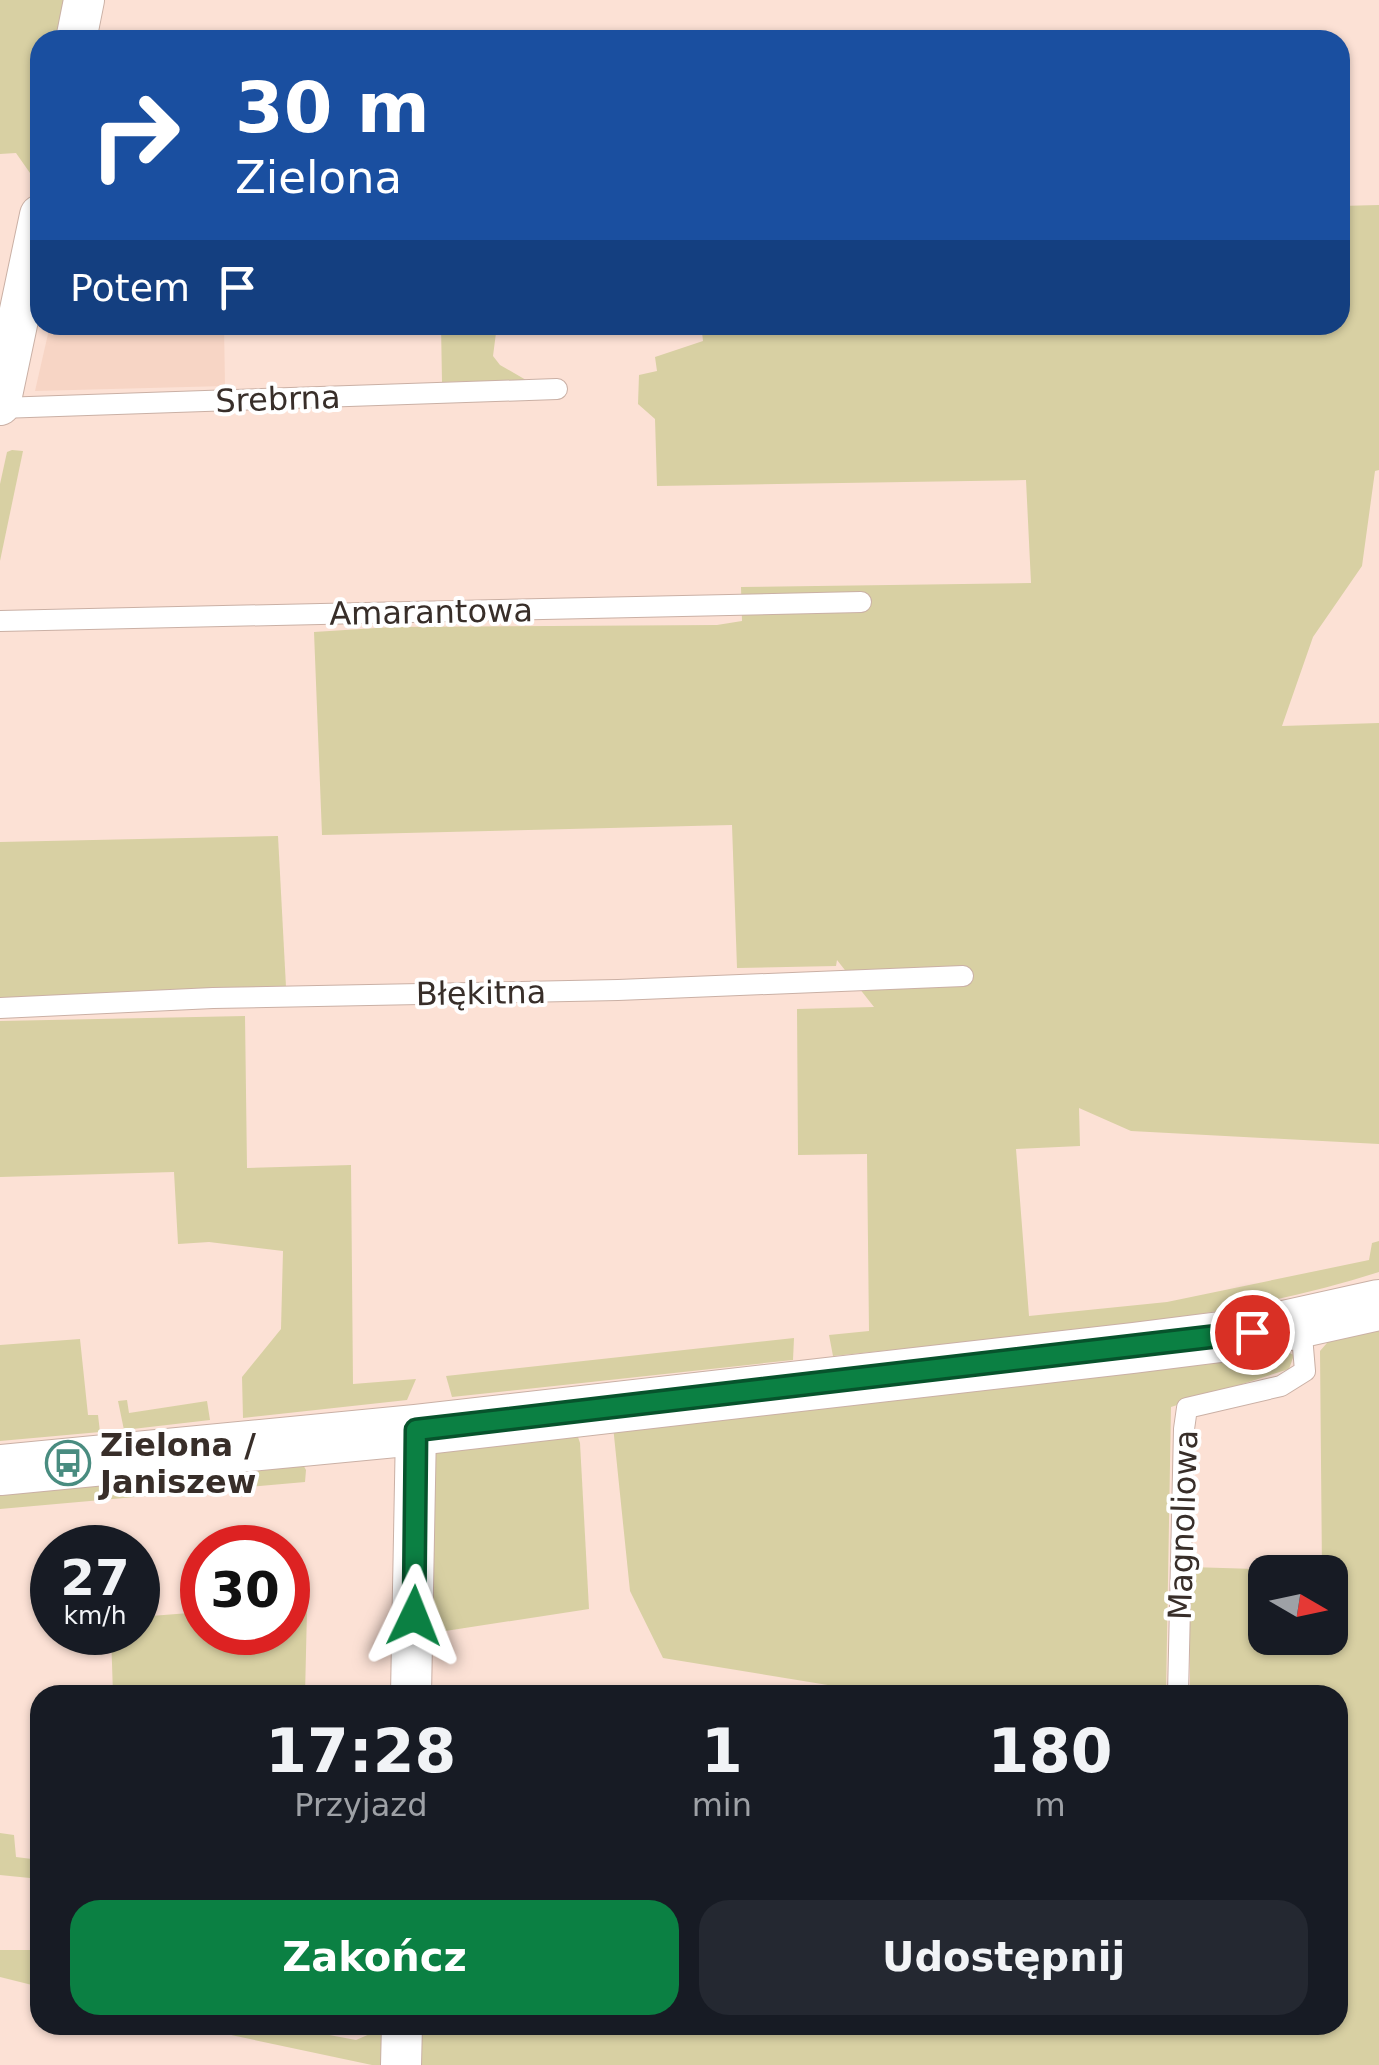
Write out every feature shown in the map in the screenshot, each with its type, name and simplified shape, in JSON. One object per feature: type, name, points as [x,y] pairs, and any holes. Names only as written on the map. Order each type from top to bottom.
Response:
[{"type":"street","points":[[78,30],[84,0]]},
{"type":"street","points":[[0,406],[30,263]]},
{"type":"street","points":[[0,1470],[416,1430],[1150,1346],[1301,1322],[1379,1304]]},
{"type":"street","points":[[411,1685],[416,1430]]},
{"type":"street","points":[[401,2065],[402,2035]]},
{"type":"lane","name":"Srebrna","points":[[0,406],[557,390]]},
{"type":"lane","name":"Amarantowa","points":[[0,622],[862,602]]},
{"type":"lane","name":"Błękitna","points":[[0,1008],[963,976]]},
{"type":"lane","name":"Magnoliowa","points":[[1178,1685],[1184,1428],[1188,1408],[1281,1386],[1305,1371],[1301,1322]]},
{"type":"shaded area","points":[[0,0],[65,0],[59,30],[30,30],[30,173],[16,153],[0,154]]},
{"type":"shaded area","points":[[1379,205],[1379,470],[1375,471],[1362,566],[1313,637],[1282,726],[1379,723],[1379,1144],[1131,1131],[1079,1108],[1080,1146],[1016,1149],[1029,1316],[1167,1302],[1369,1260],[1372,1243],[1379,1241],[1379,1272],[1313,1291],[1177,1318],[833,1356],[829,1335],[869,1331],[867,1154],[798,1155],[797,1009],[874,1007],[837,960],[836,966],[737,968],[732,825],[322,835],[314,632],[392,627],[717,625],[742,621],[741,587],[1031,583],[1026,480],[657,486],[655,419],[638,404],[639,375],[657,371],[655,357],[703,341],[702,335],[1350,335],[1350,206]]},
{"type":"shaded area","points":[[48,335],[224,335],[225,386],[35,391]]},
{"type":"shaded area","points":[[441,335],[496,335],[493,356],[500,365],[526,380],[442,382]]},
{"type":"shaded area","points":[[23,451],[0,561],[0,484],[7,452]]},
{"type":"shaded area","points":[[278,836],[286,987],[0,999],[0,842]]},
{"type":"shaded area","points":[[245,1016],[247,1168],[351,1165],[353,1384],[416,1379],[407,1400],[243,1418],[242,1377],[281,1329],[283,1251],[209,1242],[178,1244],[174,1172],[0,1177],[0,1021]]},
{"type":"shaded area","points":[[1379,1322],[1379,2065],[414,2065],[413,2035],[1348,2035],[1348,1685],[1190,1685],[1190,1567],[1248,1569],[1248,1655],[1348,1655],[1348,1555],[1322,1555],[1320,1351],[1333,1336]]},
{"type":"shaded area","points":[[794,1338],[793,1360],[452,1397],[446,1376]]},
{"type":"shaded area","points":[[80,1339],[88,1415],[98,1415],[100,1432],[0,1441],[0,1345]]},
{"type":"shaded area","points":[[1285,1351],[1294,1355],[1289,1369],[1171,1407],[1166,1685],[828,1685],[663,1658],[630,1591],[613,1426]]},
{"type":"shaded area","points":[[127,1400],[129,1413],[207,1401],[210,1420],[124,1430],[118,1401]]},
{"type":"shaded area","points":[[575,1428],[580,1443],[589,1609],[426,1634],[428,1453]]},
{"type":"shaded area","points":[[301,1461],[306,1470],[305,1482],[0,1509],[0,1495],[201,1476]]},
{"type":"shaded area","points":[[180,1614],[180,1655],[306,1655],[305,1685],[113,1685],[112,1655],[160,1655],[160,1615]]},
{"type":"shaded area","points":[[0,1833],[14,1835],[16,1857],[30,1859],[30,1878],[0,1875]]},
{"type":"shaded area","points":[[0,1950],[30,1950],[30,1984],[0,1977]]},
{"type":"shaded area","points":[[231,2035],[329,2035],[356,2040],[368,2035],[394,2035],[392,2065],[372,2065]]},
{"type":"place","name":"Zielona / Janiszew","points":[[68,1463]]},
{"type":"route","points":[[414,1616],[416,1430],[1252,1332]]}]
